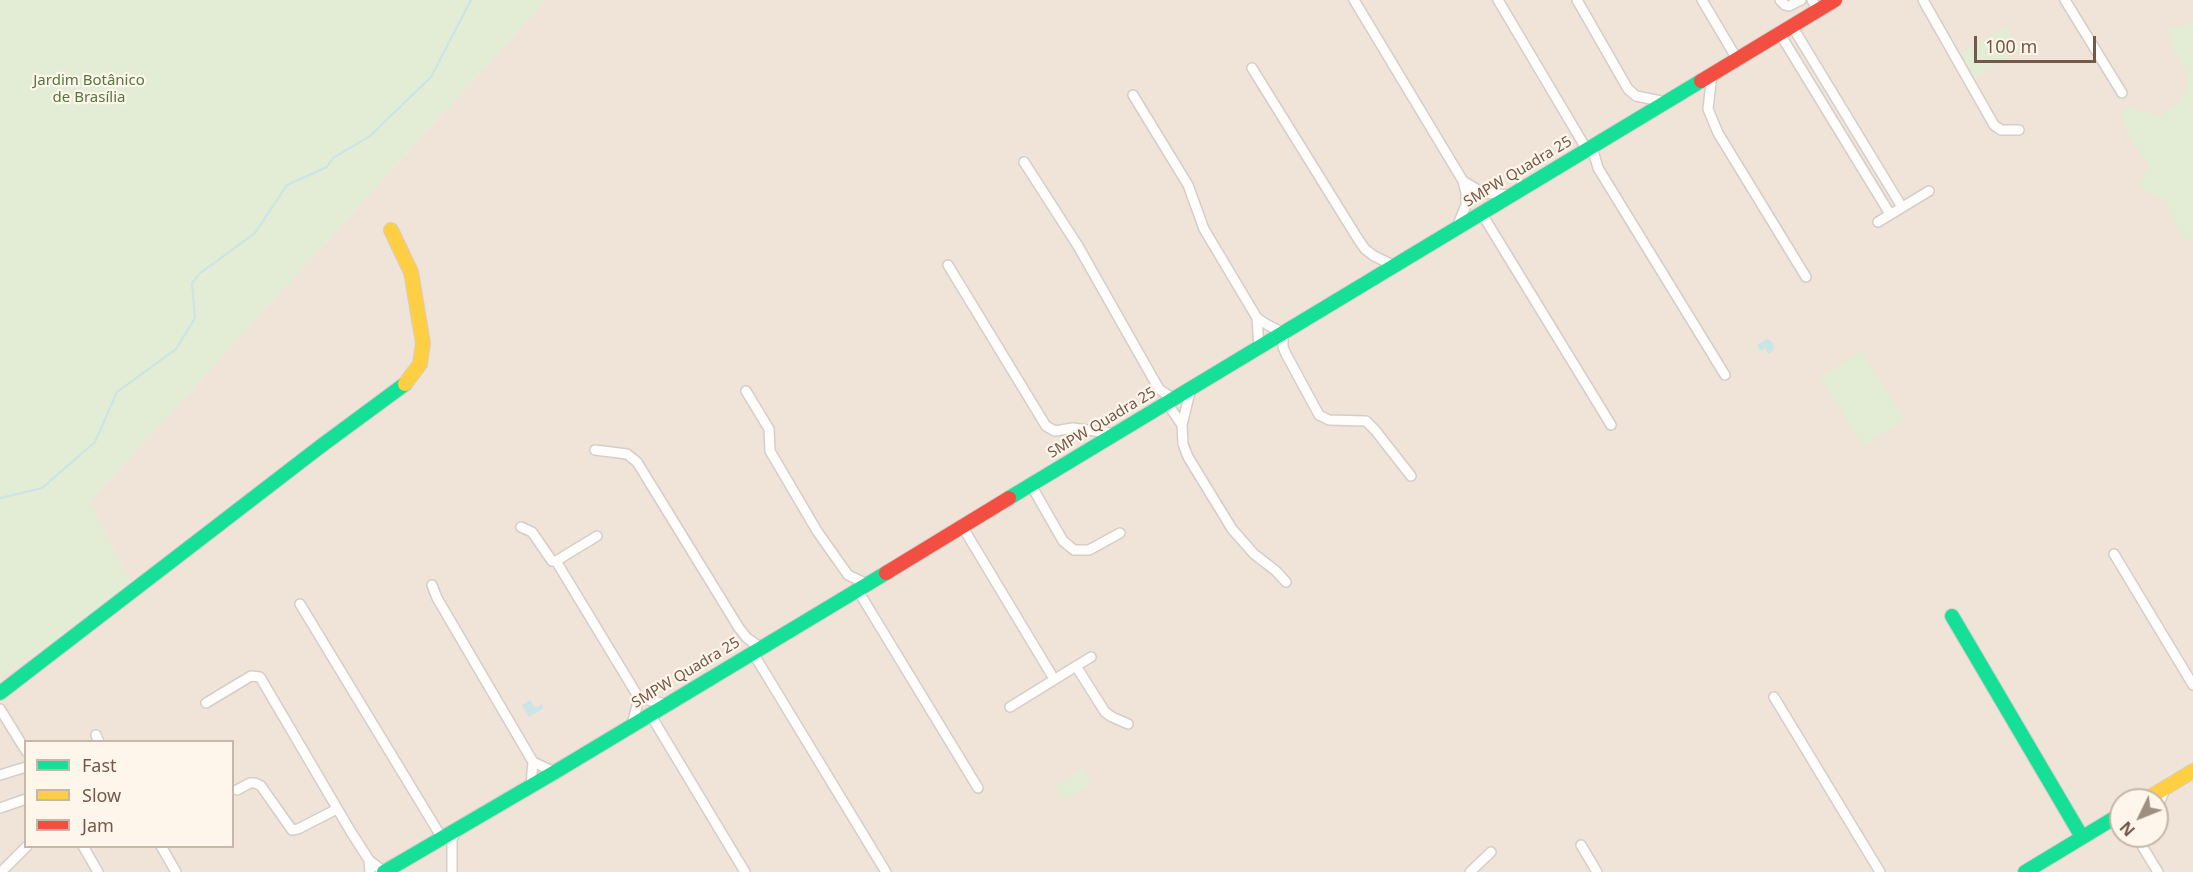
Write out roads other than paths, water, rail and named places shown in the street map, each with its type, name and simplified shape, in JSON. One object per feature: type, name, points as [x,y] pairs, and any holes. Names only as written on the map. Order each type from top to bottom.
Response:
[{"type":"street","points":[[1354,0],[1462,181],[1466,193],[1466,205],[1456,229]]},
{"type":"street","points":[[1498,0],[1586,150],[1725,375]]},
{"type":"street","points":[[1577,0],[1628,89],[1636,96],[1666,102]]},
{"type":"street","points":[[1702,0],[1737,59]]},
{"type":"street","points":[[1780,0],[1789,6],[1801,0]]},
{"type":"street","name":"SMPW Quadra 25","points":[[384,872],[555,772],[1786,30],[1815,5],[1835,0]]},
{"type":"street","points":[[1923,0],[1994,125],[2001,130],[2019,130]]},
{"type":"street","points":[[2065,0],[2122,93]]},
{"type":"street","points":[[1786,30],[1813,60],[1902,207]]},
{"type":"street","points":[[1786,30],[1800,68],[1890,214]]},
{"type":"street","points":[[1800,68],[1813,60]]},
{"type":"street","points":[[1252,68],[1365,249],[1395,266]]},
{"type":"street","points":[[1712,74],[1708,109],[1718,133],[1806,277]]},
{"type":"street","points":[[1133,95],[1188,185],[1203,229],[1257,318],[1284,333],[1283,346],[1286,354],[1319,415],[1329,420],[1366,421],[1411,476]]},
{"type":"street","points":[[1846,142],[1858,135]]},
{"type":"street","points":[[1024,162],[1078,246],[1182,425]]},
{"type":"street","points":[[1462,181],[1483,193],[1514,194]]},
{"type":"street","points":[[1878,222],[1929,191]]},
{"type":"street","points":[[1482,214],[1611,425]]},
{"type":"street","points":[[0,693],[408,381],[420,364],[423,342],[411,272],[392,230]]},
{"type":"street","points":[[948,266],[1046,426],[1055,431],[1072,428],[1116,434]]},
{"type":"street","points":[[1257,318],[1259,348]]},
{"type":"street","points":[[1191,388],[1182,425],[1184,450],[1227,521],[1254,554],[1286,582]]},
{"type":"street","points":[[746,391],[769,429],[770,451],[817,531],[858,589],[978,788]]},
{"type":"street","points":[[595,450],[627,454],[637,462],[739,627],[757,650],[886,872]]},
{"type":"street","points":[[1031,485],[1063,541],[1074,550],[1089,550],[1120,533]]},
{"type":"street","points":[[962,526],[1054,679]]},
{"type":"street","points":[[521,527],[531,532],[550,560],[556,561],[597,536]]},
{"type":"street","points":[[2114,554],[2193,685]]},
{"type":"street","points":[[556,561],[639,698],[632,725]]},
{"type":"street","points":[[848,575],[858,589]]},
{"type":"street","points":[[432,585],[437,598],[533,762],[555,772]]},
{"type":"street","points":[[300,604],[442,838]]},
{"type":"street","points":[[1952,616],[2082,837]]},
{"type":"street","points":[[1010,707],[1091,657]]},
{"type":"street","points":[[1076,666],[1106,712],[1128,724]]},
{"type":"street","points":[[206,703],[251,676],[260,677],[369,860],[384,872]]},
{"type":"street","points":[[1774,697],[1880,872]]},
{"type":"street","points":[[639,698],[666,704]]},
{"type":"street","points":[[0,709],[24,748]]},
{"type":"street","points":[[650,714],[745,872]]},
{"type":"street","points":[[531,784],[533,762]]},
{"type":"street","points":[[0,775],[24,768]]},
{"type":"street","points":[[2165,788],[2193,771]]},
{"type":"street","points":[[237,790],[250,783],[261,786],[292,830],[337,809]]},
{"type":"street","points":[[0,808],[24,800]]},
{"type":"street","points":[[2028,871],[2109,821]]},
{"type":"street","points":[[452,872],[452,839],[457,830]]},
{"type":"street","points":[[1581,845],[1597,872]]},
{"type":"street","points":[[1,872],[25,848]]},
{"type":"street","points":[[84,848],[98,872]]},
{"type":"street","points":[[161,848],[176,872]]},
{"type":"street","points":[[2143,848],[2158,872]]},
{"type":"street","points":[[1470,872],[1491,852]]},
{"type":"street","points":[[369,860],[370,872]]},
{"type":"water","points":[[1767,339],[1774,346],[1773,351],[1768,354],[1765,348],[1761,351],[1757,345]]},
{"type":"water","points":[[530,700],[535,708],[542,704],[544,708],[529,717],[522,705]]},
{"type":"waterway","points":[[0,498],[42,488],[95,442],[117,392],[176,349],[195,318],[192,283],[199,274],[255,233],[287,185],[327,167],[333,158],[370,136],[431,77],[471,0]]},
{"type":"park label","name":"Jardim Botânico de Brasília","points":[[89,90]]}]
